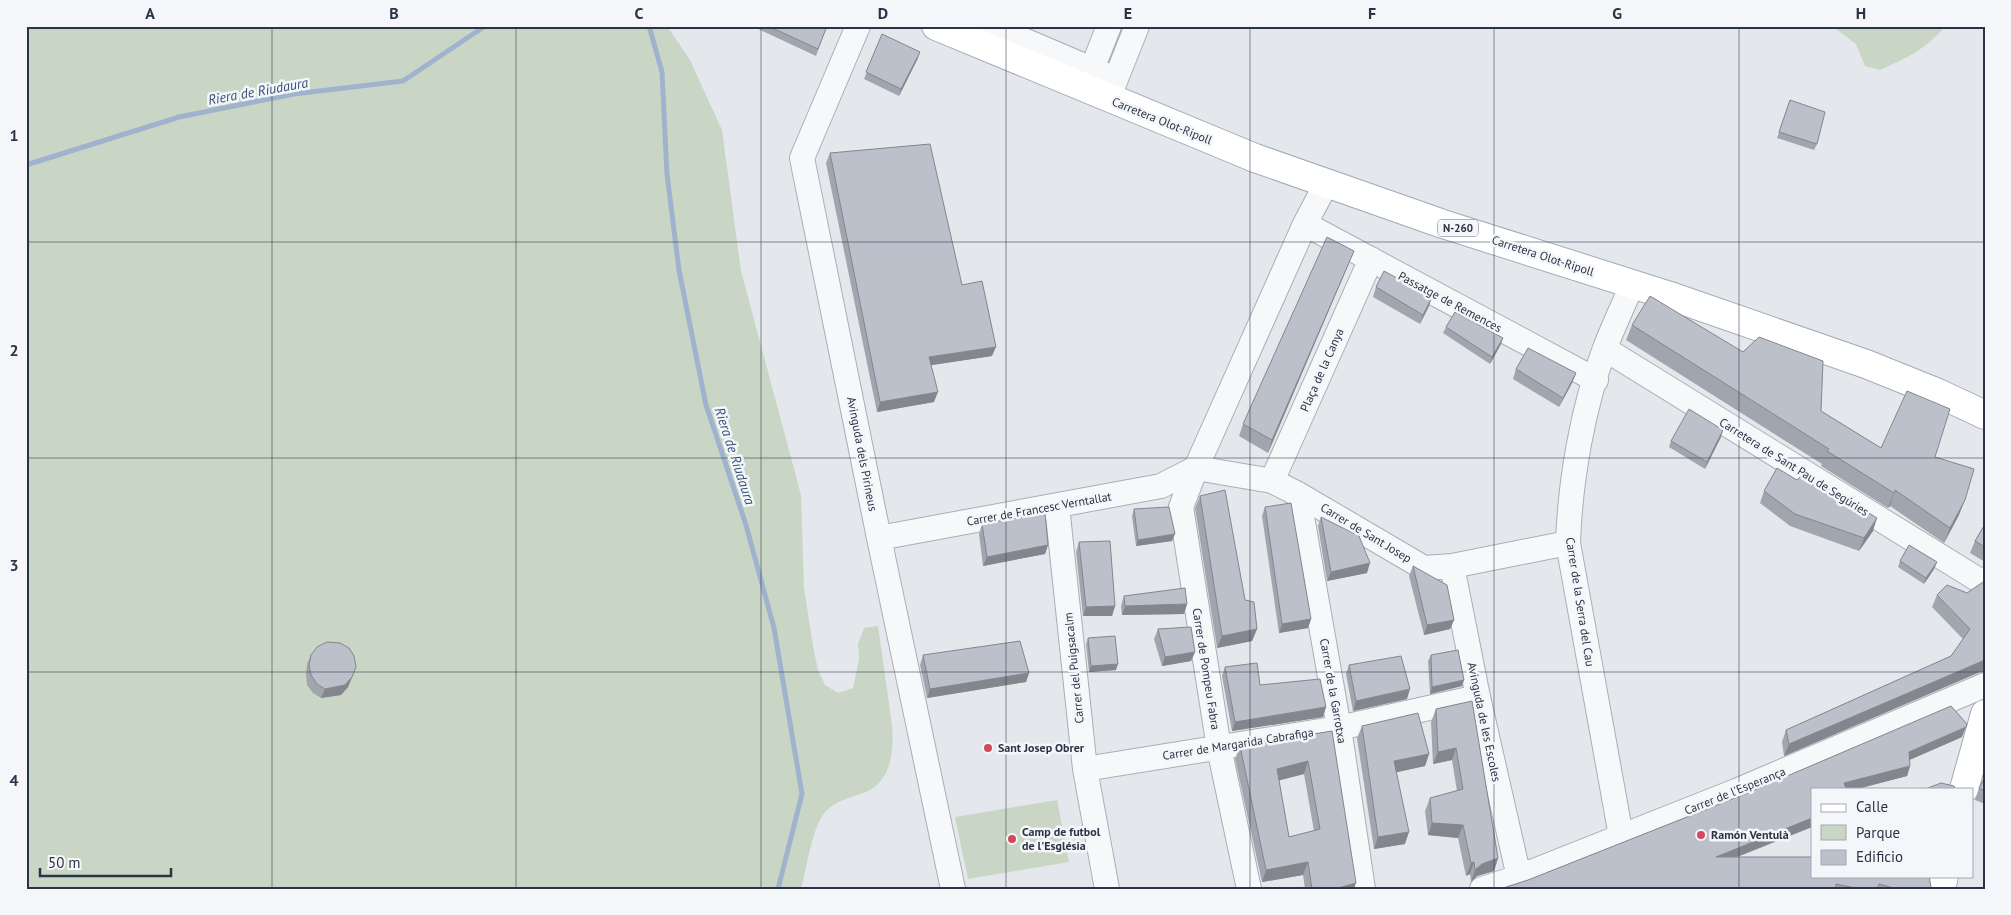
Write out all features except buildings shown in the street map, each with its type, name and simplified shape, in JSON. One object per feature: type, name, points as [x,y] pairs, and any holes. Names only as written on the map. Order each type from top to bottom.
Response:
[{"type":"main road","name":"Carretera Olot-Ripoll","points":[[936,26],[1112,89],[1255,158],[1326,184],[1866,364],[1929,389],[1985,415]]},
{"type":"main road","points":[[1964,788],[1984,716]]},
{"type":"street","name":"Avinguda dels Pirineus","points":[[858,26],[802,158],[878,538],[953,889]]},
{"type":"street","points":[[991,26],[1092,69],[1112,89],[1137,26]]},
{"type":"street","points":[[1092,69],[1109,26]]},
{"type":"street","points":[[1196,468],[1305,224],[1326,184]]},
{"type":"street","name":"Passatge de Remences","points":[[1305,224],[1596,380]]},
{"type":"street","name":"Plaça de la Canya","points":[[1272,481],[1371,259]]},
{"type":"street","name":"Carrer de la Serra del Cau","points":[[1621,836],[1568,543],[1569,518],[1584,420],[1605,349],[1632,285]]},
{"type":"street","name":"Carretera de Sant Pau de Segúries","points":[[1605,349],[1976,579],[1985,581]]},
{"type":"street","name":"Carrer de Francesc Verntallat","points":[[878,538],[1162,486],[1196,468]]},
{"type":"street","name":"Carrer de Sant Josep","points":[[1196,468],[1272,481],[1298,494],[1424,568],[1452,566],[1568,543]]},
{"type":"street","name":"Carrer de Pompeu Fabra","points":[[1196,468],[1181,506],[1219,748],[1249,889]]},
{"type":"street","name":"Carrer de la Garrotxa","points":[[1298,494],[1339,728],[1363,889]]},
{"type":"street","name":"Carrer del Puigsacalm","points":[[1057,506],[1085,769],[1107,889]]},
{"type":"street","name":"Avinguda de les Escoles","points":[[1452,566],[1478,697],[1519,877]]},
{"type":"street","name":"Carrer de l'Esperança","points":[[1482,889],[1519,877],[1736,791],[1985,685]]},
{"type":"street","name":"Carrer de Margarida Cabrafiga","points":[[1085,769],[1339,728],[1478,697]]},
{"type":"green space","points":[[26,26],[667,26],[690,60],[722,130],[741,271],[801,495],[804,588],[818,670],[825,685],[838,693],[853,688],[859,659],[858,644],[864,628],[878,626],[892,725],[892,754],[890,763],[875,787],[837,803],[823,815],[812,841],[801,889],[26,889]]},
{"type":"green space","points":[[1832,26],[1946,26],[1916,52],[1880,70],[1865,66],[1856,44]]},
{"type":"green space","name":"Camp de futbol de l'Església","points":[[1057,800],[1069,862],[968,879],[955,817]]},
{"type":"waterway","name":"Riera de Riudaura","points":[[26,165],[179,117],[294,94],[403,81],[485,26]]},
{"type":"waterway","name":"Riera de Riudaura","points":[[649,26],[662,72],[667,174],[679,270],[706,405],[746,525],[774,628],[802,794],[778,889]]},
{"type":"place","name":"Sant Josep Obrer","points":[[988,748]]},
{"type":"place","name":"Ramón Ventulà","points":[[1701,835]]},
{"type":"place","name":"Camp de futbol de l'Església","points":[[1012,839]]}]
